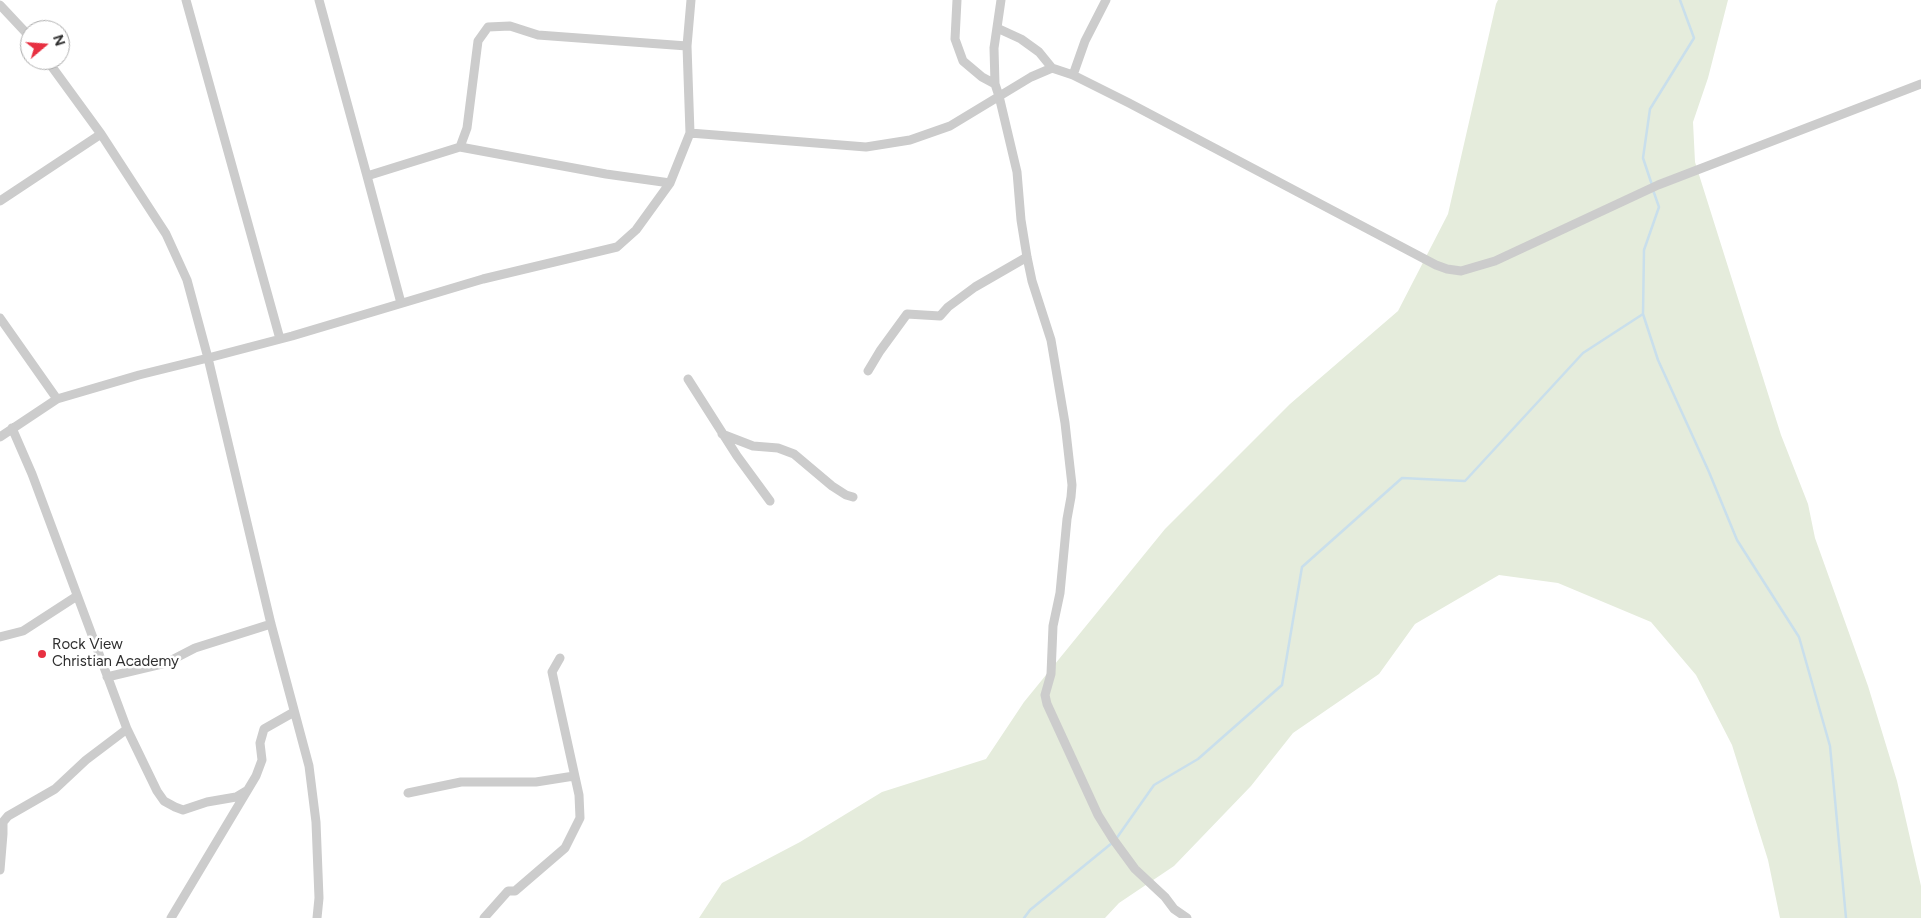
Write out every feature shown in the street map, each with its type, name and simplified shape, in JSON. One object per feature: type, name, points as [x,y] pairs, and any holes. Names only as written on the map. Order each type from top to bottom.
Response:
[{"type":"street","points":[[186,0],[280,339]]},
{"type":"street","points":[[319,0],[401,303]]},
{"type":"street","points":[[0,437],[57,399],[139,375],[280,339],[483,279],[617,247],[636,230],[670,183],[690,133],[687,46],[691,0]]},
{"type":"street","points":[[957,0],[955,39],[963,61],[982,77],[995,84]]},
{"type":"street","points":[[1001,0],[994,48],[995,84],[1017,172],[1026,257],[1051,340],[1065,423],[1072,485],[1060,593],[1053,626],[1051,674],[1045,695],[1047,704],[1098,814],[1112,839],[1135,869],[1165,897],[1174,909],[1187,918]]},
{"type":"street","points":[[1073,75],[1085,41],[1106,0]]},
{"type":"street","points":[[0,5],[20,26]]},
{"type":"street","points":[[460,147],[468,128],[478,41],[488,27],[510,26],[538,35],[687,46]]},
{"type":"street","points":[[998,28],[1021,39],[1039,52],[1052,68],[1073,75],[1394,243],[1447,269],[1461,271],[1495,261],[1658,185],[1921,84]]},
{"type":"street","points":[[690,133],[866,148],[910,140],[950,126],[999,96],[1052,68]]},
{"type":"street","points":[[54,70],[101,134],[166,234],[187,280],[208,358],[271,624],[309,766],[316,822],[319,898],[317,918]]},
{"type":"street","points":[[0,201],[101,134]]},
{"type":"street","points":[[367,176],[460,147],[606,174],[670,183]]},
{"type":"street","points":[[868,371],[906,314],[940,316],[948,307],[975,287],[1026,257]]},
{"type":"street","points":[[0,318],[57,399]]},
{"type":"street","points":[[688,379],[722,434],[770,501]]},
{"type":"street","points":[[12,428],[32,474],[127,729],[156,791],[164,801],[175,808],[184,810],[207,802],[236,797],[246,791]]},
{"type":"street","points":[[722,434],[753,446],[778,448],[794,454],[832,486],[853,497]]},
{"type":"street","points":[[0,637],[15,635],[23,631],[77,596]]},
{"type":"street","points":[[107,677],[166,663],[195,648],[271,624]]},
{"type":"street","points":[[484,918],[508,891],[515,891],[565,848],[580,818],[578,795],[552,672],[560,658]]},
{"type":"street","points":[[171,918],[260,766],[262,760],[260,743],[264,729],[294,712]]},
{"type":"street","points":[[0,870],[4,834],[2,822],[8,816],[55,789],[86,760],[127,729]]},
{"type":"street","points":[[408,793],[461,782],[536,782],[574,776]]},
{"type":"green space","points":[[1498,0],[1728,0],[1708,78],[1693,122],[1695,162],[1781,435],[1808,504],[1815,538],[1868,686],[1897,781],[1921,886],[1921,918],[1780,918],[1768,860],[1732,745],[1696,675],[1651,622],[1558,583],[1499,575],[1415,624],[1379,674],[1293,733],[1251,786],[1174,866],[1119,903],[1105,918],[699,918],[722,883],[800,842],[882,792],[986,759],[1024,702],[1165,529],[1290,404],[1398,311],[1448,214]]},
{"type":"waterway","points":[[1652,185],[1643,158],[1650,109],[1694,38],[1680,0]]},
{"type":"waterway","points":[[1653,190],[1659,207],[1644,250],[1643,314],[1658,360],[1709,472],[1737,540],[1799,637],[1830,746],[1846,918]]},
{"type":"waterway","points":[[1116,839],[1154,785],[1198,759],[1282,685],[1302,567],[1402,478],[1465,481],[1583,353],[1643,314]]},
{"type":"waterway","points":[[1024,918],[1030,910],[1112,843]]},
{"type":"place","name":"Rock View Christian Academy","points":[[42,654]]}]
